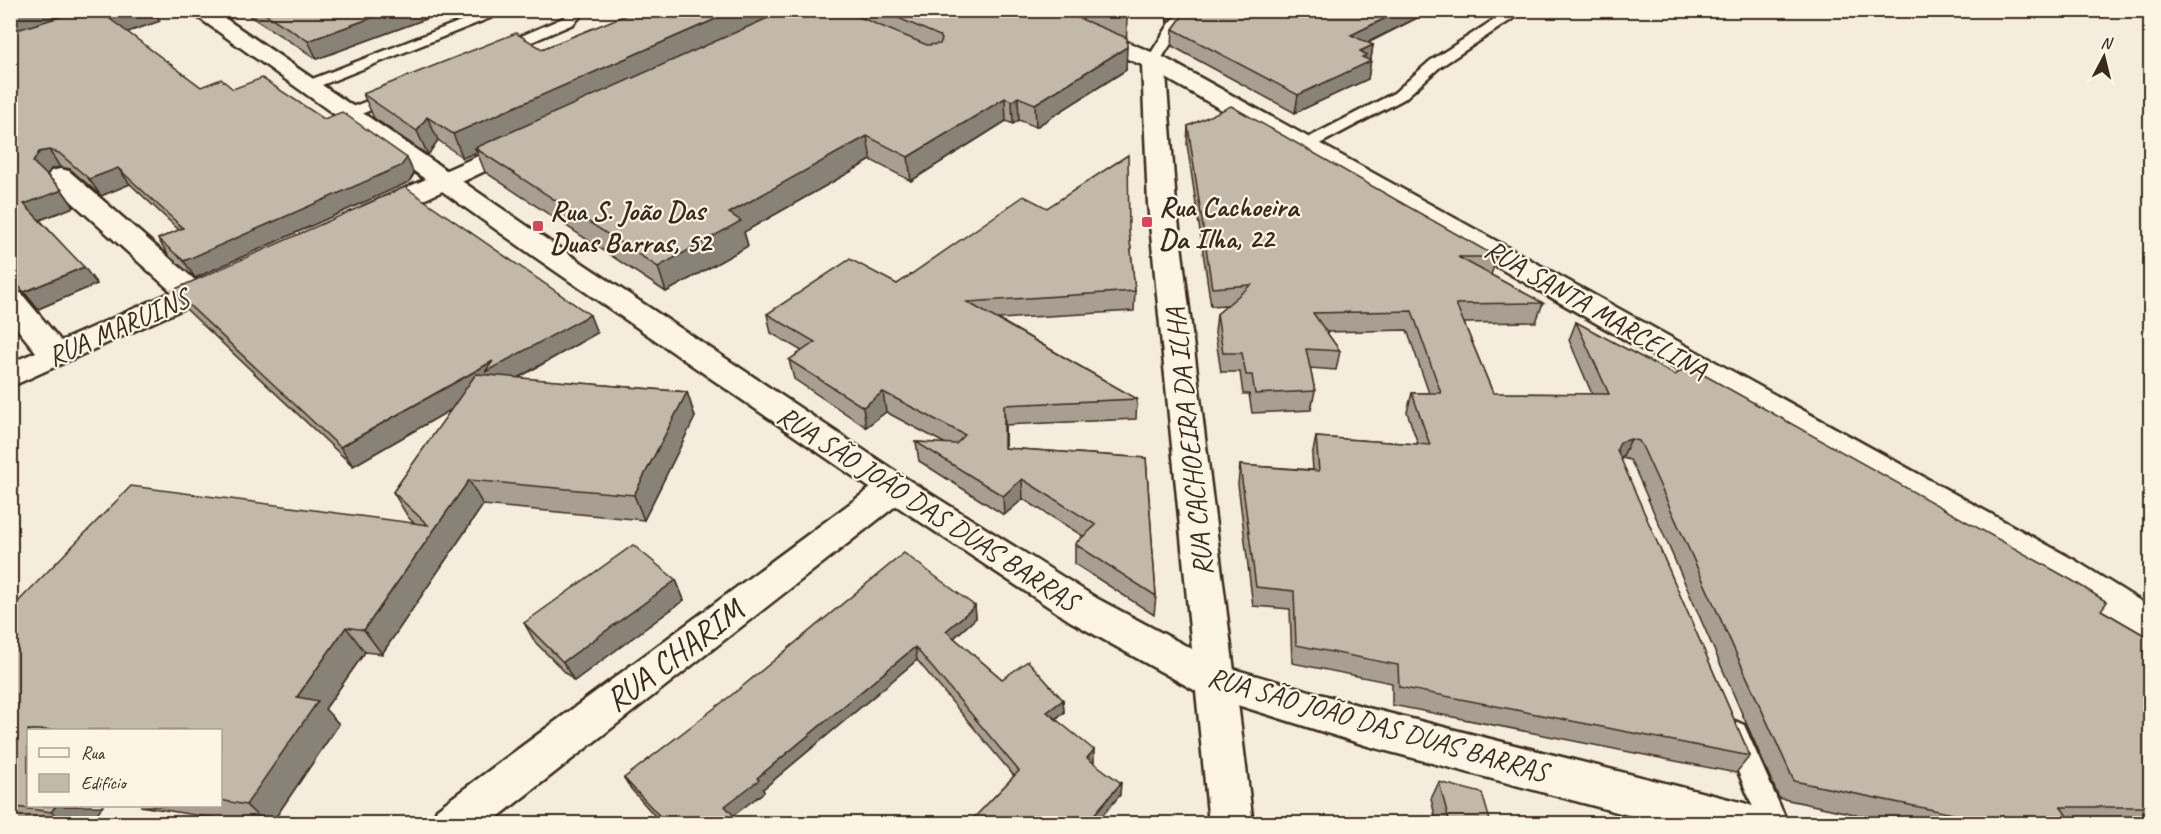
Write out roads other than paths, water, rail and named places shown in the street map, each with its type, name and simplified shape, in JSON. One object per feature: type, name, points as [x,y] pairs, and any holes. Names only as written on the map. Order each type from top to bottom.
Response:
[{"type":"street","name":"RUA SANTA MARCELINA","points":[[1030,10],[1153,61],[1306,145],[2063,572],[2151,627]]},
{"type":"street","name":"RUA SÃO JOÃO DAS DUAS BARRAS","points":[[205,15],[895,489],[1084,610],[1216,682],[1368,727],[1744,824]]},
{"type":"street","name":"RUA CACHOEIRA DA ILHA","points":[[1153,61],[1162,204],[1231,824]]},
{"type":"street","points":[[345,225],[542,136]]},
{"type":"street","points":[[60,177],[192,294]]},
{"type":"street","name":"RUA MARUINS","points":[[10,376],[247,270]]},
{"type":"street","points":[[10,300],[56,355]]},
{"type":"street","name":"RUA CHARIM","points":[[453,824],[895,489]]},
{"type":"lane","points":[[205,15],[240,10]]},
{"type":"lane","points":[[307,86],[503,10]]},
{"type":"lane","points":[[482,58],[568,21],[573,17],[571,10]]},
{"type":"lane","points":[[1153,61],[1175,26],[1190,10]]},
{"type":"lane","points":[[1306,145],[1399,96],[1435,64],[1519,10]]},
{"type":"lane","points":[[348,114],[407,90]]},
{"type":"lane","points":[[1728,716],[1774,824]]},
{"type":"place","name":"Rua Cachoeira Da Ilha, 22","points":[[1147,222]]},
{"type":"place","name":"Rua S. João Das Duas Barras, 52","points":[[538,226]]}]
